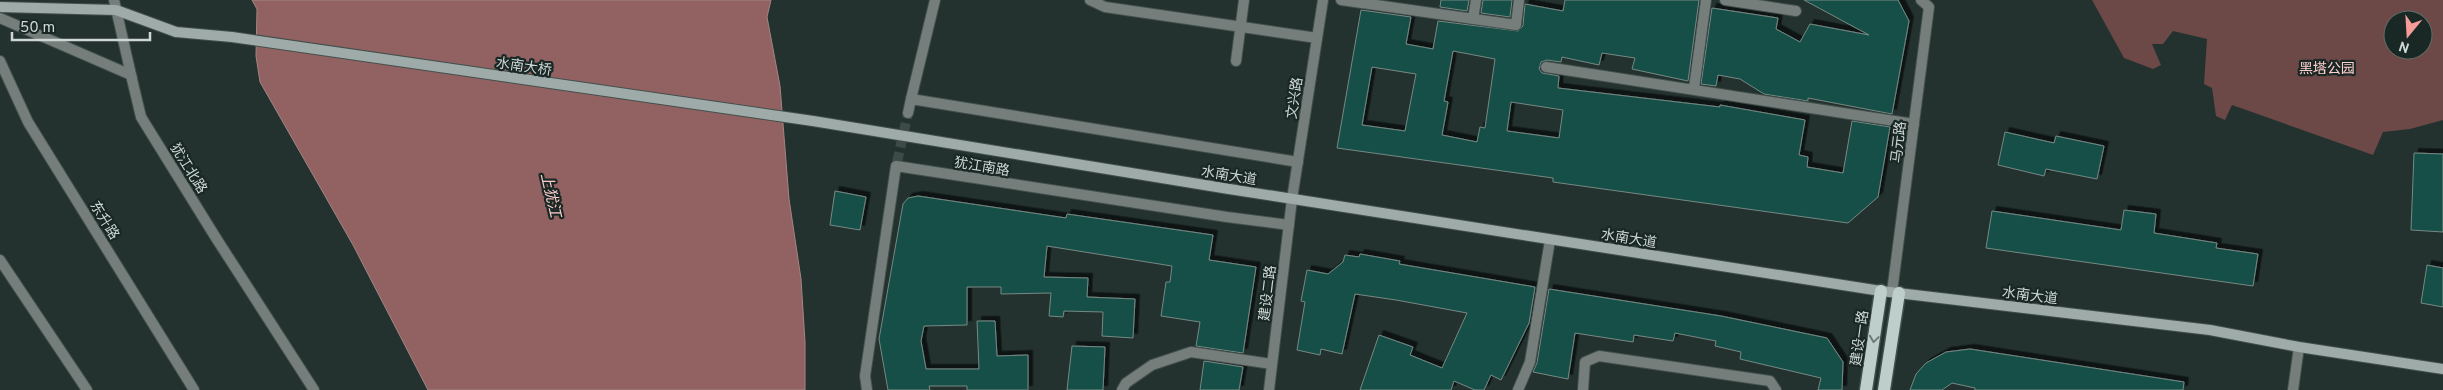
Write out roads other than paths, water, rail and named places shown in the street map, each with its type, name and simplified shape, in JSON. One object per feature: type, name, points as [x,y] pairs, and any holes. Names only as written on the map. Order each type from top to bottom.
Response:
[{"type":"main road","name":"水南大桥","points":[[0,7],[115,5],[176,32],[232,37],[813,120]]},
{"type":"main road","name":"水南大道","points":[[813,120],[1292,200],[1891,292],[2210,330],[2299,347],[2443,368]]},
{"type":"main road","name":"建设一路","points":[[1866,390],[1891,292]]},
{"type":"main road","points":[[1884,390],[1891,292]]},
{"type":"street","points":[[908,113],[935,0]]},
{"type":"street","points":[[1090,0],[1105,7],[1317,38]]},
{"type":"street","points":[[1236,61],[1244,0]]},
{"type":"street","name":"文兴路","points":[[1292,200],[1323,0]]},
{"type":"street","points":[[1341,0],[1516,25],[1519,0]]},
{"type":"street","points":[[1473,19],[1476,0]]},
{"type":"street","points":[[1694,88],[1706,0]]},
{"type":"street","points":[[1725,0],[1796,11]]},
{"type":"street","name":"马元路","points":[[1891,292],[1929,7],[1921,0]]},
{"type":"street","name":"犹江北路","points":[[115,5],[141,117],[314,390]]},
{"type":"street","points":[[0,18],[131,75]]},
{"type":"street","name":"东升路","points":[[0,61],[28,122],[194,390]]},
{"type":"street","points":[[1546,67],[1694,88],[1914,124]]},
{"type":"street","points":[[911,99],[1298,162]]},
{"type":"street","name":"犹江南路","points":[[867,390],[865,376],[897,164],[1227,217],[1289,225]]},
{"type":"street","name":"建设二路","points":[[1269,390],[1292,200]]},
{"type":"street","points":[[1518,390],[1530,362],[1550,240]]},
{"type":"street","points":[[0,260],[87,390]]},
{"type":"street","points":[[2293,390],[2299,347]]},
{"type":"street","points":[[1122,390],[1126,383],[1152,365],[1192,352],[1272,364]]},
{"type":"street","points":[[1583,390],[1585,362],[1599,356],[1770,380],[1776,390]]},
{"type":"water","name":"上犹江","points":[[252,0],[771,0],[767,17],[780,86],[789,199],[801,279],[805,342],[805,390],[428,390],[353,245],[260,82],[256,56],[257,9]]},
{"type":"tunnel","points":[[897,162],[908,113]]},
{"type":"park label","name":"黑塔公园","points":[[2327,68]]}]
